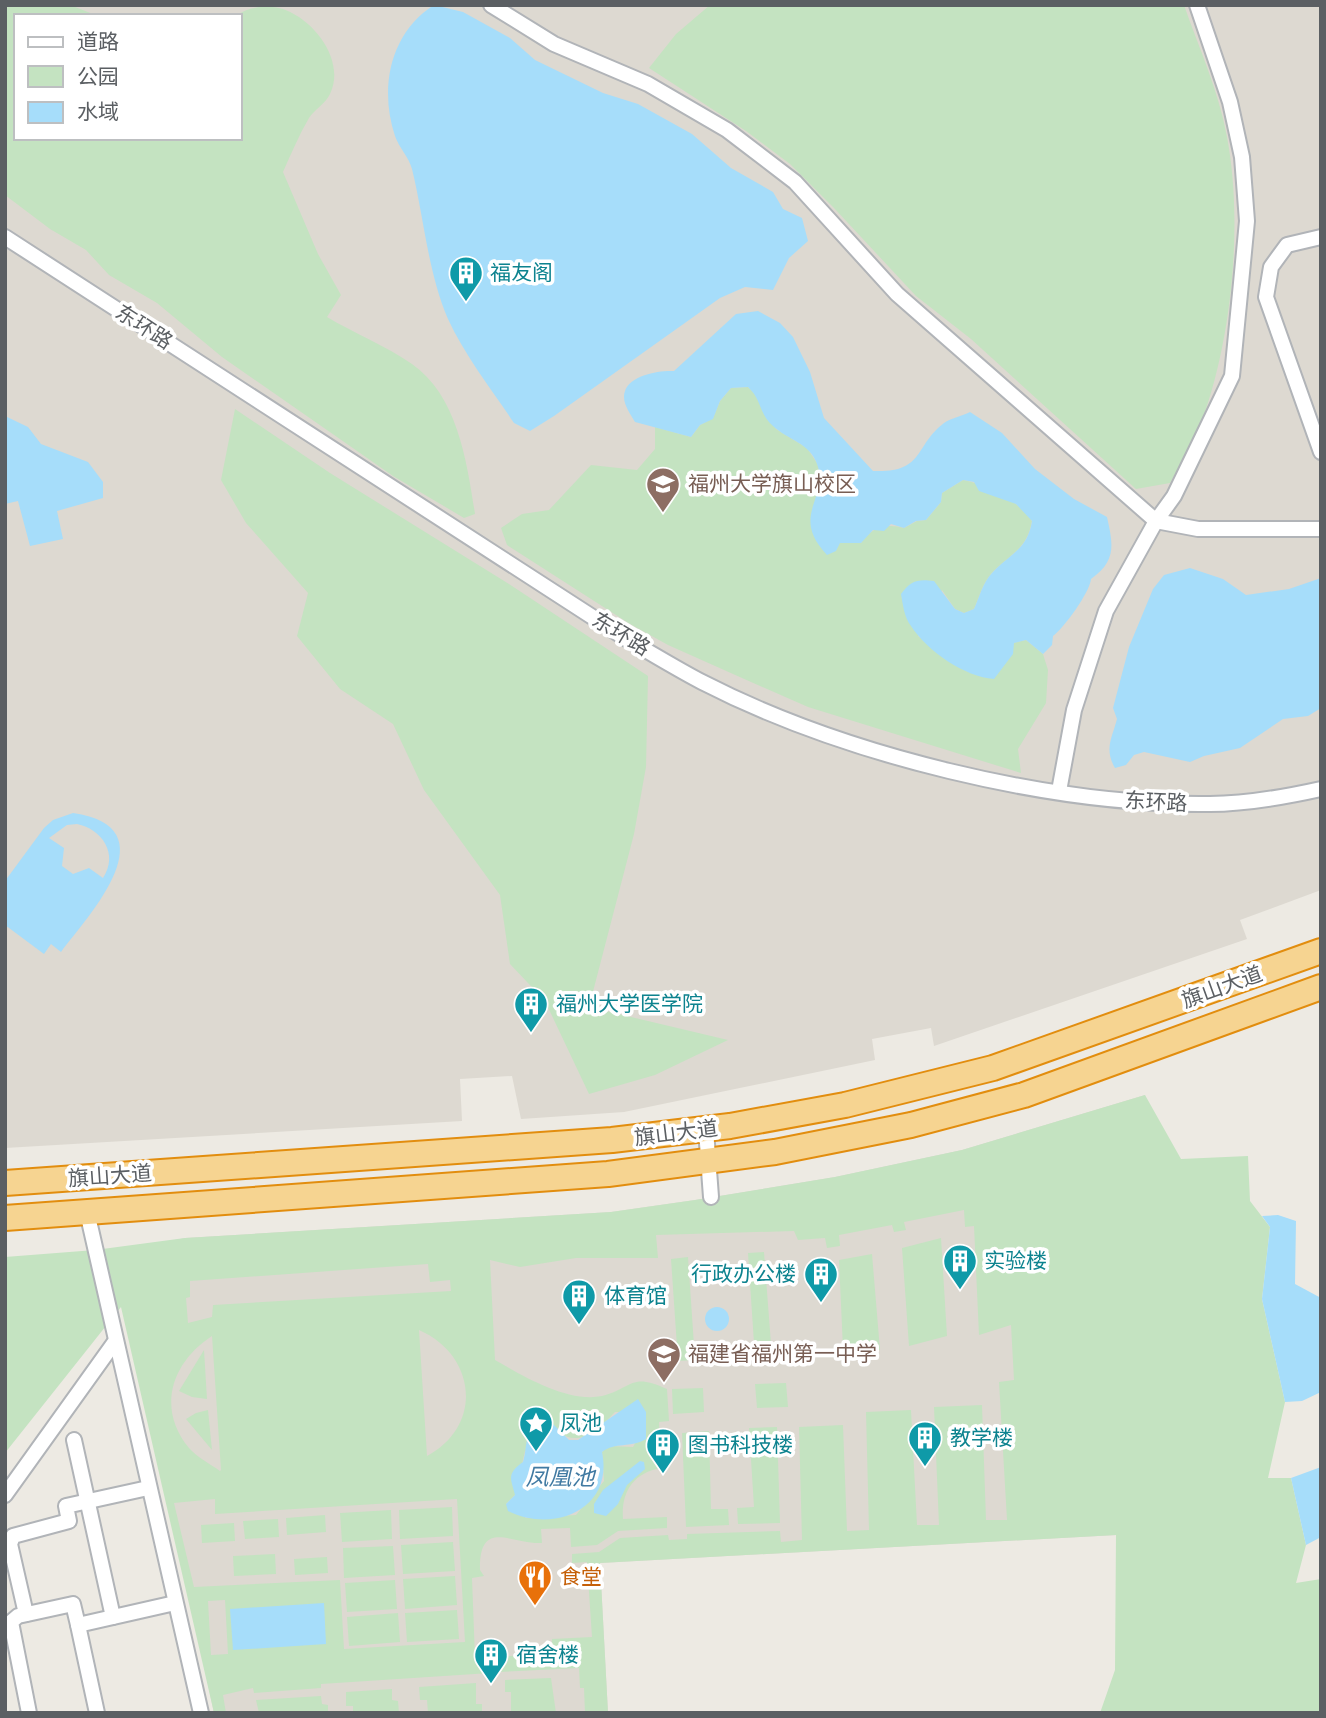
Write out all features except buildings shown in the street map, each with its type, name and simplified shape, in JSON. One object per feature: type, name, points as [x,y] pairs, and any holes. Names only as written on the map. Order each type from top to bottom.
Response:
[{"type":"highway","name":"旗山大道","points":[[5,1181],[41,1181],[612,1140],[706,1129],[845,1105],[993,1068],[1321,951]]},
{"type":"highway","name":"旗山大道","points":[[5,1218],[608,1174],[708,1162],[870,1134],[994,1104],[1129,1058],[1321,987]]},
{"type":"street","points":[[491,5],[554,44],[648,84],[727,130],[786,175],[897,294],[1156,521],[1198,528],[1321,529]]},
{"type":"street","points":[[1059,791],[1074,710],[1106,611],[1156,521],[1174,496],[1232,376],[1247,221],[1242,157],[1230,102],[1197,5]]},
{"type":"street","name":"东环路","points":[[5,237],[617,633],[703,682],[782,717],[908,761],[1129,802],[1212,804],[1285,797],[1321,789]]},
{"type":"street","points":[[1321,237],[1287,244],[1271,267],[1266,297],[1321,452]]},
{"type":"street","points":[[706,1129],[711,1197]]},
{"type":"street","points":[[87,1212],[114,1343],[201,1713]]},
{"type":"street","points":[[5,1495],[114,1343]]},
{"type":"street","points":[[74,1440],[113,1617]]},
{"type":"street","points":[[26,1614],[10,1544],[13,1536],[69,1521],[66,1506],[148,1488]]},
{"type":"street","points":[[78,1625],[175,1603]]},
{"type":"street","points":[[29,1713],[11,1627],[14,1618],[73,1604],[97,1713]]},
{"type":"shaded area","name":"福州大学旗山校区","points":[[5,5],[1321,5],[1321,890],[1240,920],[1247,939],[934,1046],[931,1028],[872,1039],[875,1060],[624,1112],[521,1119],[512,1076],[460,1079],[462,1121],[5,1148]]},
{"type":"shaded area","name":"福建省福州第一中学","points":[[1145,1095],[1190,1531],[600,1563],[608,1713],[214,1713],[123,1282],[166,1242],[185,1238],[611,1212],[695,1200],[835,1177],[962,1150]]},
{"type":"green space","points":[[5,5],[70,5],[93,14],[14,14],[14,140],[242,140],[242,14],[239,14],[257,7],[271,7],[286,10],[302,19],[326,47],[334,70],[334,82],[328,97],[305,124],[283,172],[318,254],[341,295],[327,317],[392,351],[428,378],[450,412],[458,432],[475,514],[464,518],[393,476],[222,357],[157,303],[109,275],[86,250],[50,229],[5,195]]},
{"type":"green space","points":[[710,5],[1184,5],[1214,87],[1227,137],[1232,172],[1234,247],[1219,363],[1195,438],[1170,483],[1136,489],[971,339],[916,296],[790,164],[746,131],[649,68],[676,34]]},
{"type":"green space","points":[[748,387],[759,397],[776,429],[807,448],[817,463],[840,543],[861,543],[870,533],[880,528],[904,528],[917,521],[926,520],[941,502],[942,493],[963,480],[1002,494],[1032,521],[1022,545],[989,577],[974,609],[964,613],[955,609],[942,590],[918,636],[946,658],[1026,640],[1043,654],[1048,670],[1046,703],[1018,749],[1021,773],[808,707],[742,678],[668,645],[630,624],[507,545],[501,528],[522,514],[549,510],[591,465],[637,470],[655,449],[655,427],[691,437],[700,425],[713,418],[720,401],[731,388]]},
{"type":"green space","points":[[235,409],[330,473],[509,584],[648,676],[646,767],[634,834],[589,1007],[728,1040],[655,1075],[589,1094],[545,1001],[510,964],[500,895],[424,790],[393,724],[340,689],[297,636],[308,593],[246,523],[221,480]]},
{"type":"green space","points":[[1145,1095],[1181,1159],[1248,1156],[1250,1201],[1270,1227],[1262,1299],[1285,1402],[1268,1478],[1291,1478],[1306,1545],[1296,1583],[1321,1579],[1321,1713],[1100,1713],[1115,1670],[1116,1535],[600,1563],[608,1713],[585,1713],[584,1688],[580,1688],[579,1668],[499,1672],[498,1657],[552,1653],[552,1639],[592,1637],[587,1562],[572,1563],[572,1554],[599,1552],[620,1538],[668,1535],[669,1540],[687,1539],[687,1534],[780,1531],[781,1542],[802,1540],[799,1427],[843,1425],[847,1531],[869,1530],[866,1412],[911,1410],[917,1525],[939,1525],[934,1407],[982,1405],[986,1520],[1007,1520],[999,1382],[1014,1380],[1011,1325],[979,1335],[974,1226],[965,1227],[964,1210],[904,1222],[906,1230],[894,1232],[892,1225],[839,1235],[840,1246],[827,1248],[825,1238],[798,1240],[794,1231],[656,1235],[658,1258],[576,1258],[520,1267],[490,1260],[495,1360],[546,1387],[575,1396],[602,1396],[638,1382],[655,1384],[667,1389],[669,1421],[659,1422],[661,1468],[636,1479],[627,1492],[623,1509],[623,1519],[667,1517],[667,1528],[618,1531],[597,1545],[571,1547],[570,1528],[541,1529],[542,1543],[499,1537],[485,1544],[480,1570],[484,1576],[472,1578],[475,1658],[489,1657],[490,1673],[321,1684],[321,1688],[254,1693],[253,1688],[223,1695],[226,1713],[214,1713],[121,1307],[5,1453],[5,1257],[95,1250],[185,1238],[611,1212],[835,1177],[962,1150]],"holes":[[[428,1264],[430,1282],[450,1280],[451,1291],[213,1305],[212,1317],[188,1323],[186,1298],[190,1297],[190,1281]],[[419,1330],[438,1341],[452,1356],[462,1373],[466,1391],[465,1409],[458,1427],[445,1443],[427,1456]],[[212,1336],[220,1471],[189,1448],[173,1417],[173,1387],[178,1372],[187,1359]],[[615,1412],[646,1412],[646,1424],[633,1447],[609,1446],[602,1452],[604,1481],[576,1515],[526,1518],[506,1504],[515,1495],[525,1451],[558,1432],[574,1438],[596,1430]],[[215,1499],[215,1514],[457,1499],[465,1642],[344,1649],[340,1580],[194,1587],[174,1503]],[[225,1600],[228,1654],[211,1655],[208,1601]]]},
{"type":"green space","points":[[941,1238],[947,1336],[909,1346],[902,1248]]},
{"type":"green space","points":[[764,1252],[772,1357],[755,1358],[748,1253]]},
{"type":"green space","points":[[872,1254],[880,1350],[843,1349],[839,1260]]},
{"type":"green space","points":[[688,1257],[695,1360],[678,1361],[671,1259]]},
{"type":"green space","points":[[204,1350],[207,1399],[192,1397],[179,1391]]},
{"type":"green space","points":[[786,1383],[788,1407],[757,1408],[755,1384]]},
{"type":"green space","points":[[703,1388],[704,1412],[673,1414],[672,1389]]},
{"type":"green space","points":[[208,1410],[212,1450],[186,1419]]},
{"type":"green space","points":[[777,1427],[780,1523],[738,1524],[737,1508],[754,1507],[749,1428]]},
{"type":"green space","points":[[709,1431],[711,1509],[728,1509],[729,1525],[686,1527],[682,1433]]},
{"type":"green space","points":[[452,1507],[453,1536],[400,1539],[399,1510]]},
{"type":"green space","points":[[391,1510],[392,1539],[342,1542],[340,1513]]},
{"type":"green space","points":[[325,1515],[326,1532],[287,1535],[286,1518]]},
{"type":"green space","points":[[278,1519],[279,1537],[245,1539],[243,1521]]},
{"type":"green space","points":[[234,1523],[235,1541],[202,1543],[201,1525]]},
{"type":"green space","points":[[453,1542],[455,1571],[403,1574],[401,1545]]},
{"type":"green space","points":[[393,1546],[395,1575],[344,1578],[343,1548]]},
{"type":"green space","points":[[275,1554],[276,1574],[234,1576],[233,1556]]},
{"type":"green space","points":[[327,1557],[328,1573],[295,1575],[294,1559]]},
{"type":"green space","points":[[455,1576],[457,1605],[405,1609],[403,1579]]},
{"type":"green space","points":[[395,1580],[397,1609],[347,1612],[345,1583]]},
{"type":"green space","points":[[457,1610],[459,1639],[407,1642],[405,1613]]},
{"type":"green space","points":[[398,1613],[400,1642],[349,1646],[347,1617]]},
{"type":"green space","points":[[551,1678],[556,1713],[511,1713],[511,1692],[505,1692],[505,1680]]},
{"type":"green space","points":[[476,1683],[476,1704],[482,1704],[482,1713],[428,1713],[427,1700],[420,1700],[419,1687]]},
{"type":"green space","points":[[392,1689],[392,1700],[398,1701],[399,1713],[353,1713],[353,1706],[346,1706],[346,1692]]},
{"type":"green space","points":[[321,1696],[322,1704],[328,1705],[328,1713],[259,1713],[256,1700]]},
{"type":"water","points":[[434,5],[463,12],[510,38],[535,60],[603,93],[638,104],[692,134],[731,168],[773,192],[783,209],[802,218],[808,241],[789,258],[773,290],[745,287],[720,298],[530,431],[514,423],[448,319],[431,264],[412,169],[397,140],[390,118],[389,81],[398,46],[419,17]]},
{"type":"water","points":[[758,311],[780,323],[793,337],[810,372],[824,418],[873,471],[902,468],[916,457],[944,423],[970,412],[1002,433],[1035,469],[1074,499],[1107,517],[1111,536],[1109,559],[1091,579],[1081,601],[1053,636],[1052,645],[1043,654],[1026,640],[1014,643],[1013,654],[994,679],[971,673],[948,661],[927,645],[909,622],[902,602],[901,594],[908,586],[928,580],[934,581],[955,609],[964,613],[974,609],[989,577],[1017,551],[1030,531],[1032,521],[1016,504],[979,491],[974,482],[963,480],[942,493],[941,502],[926,520],[916,521],[904,528],[891,524],[884,531],[873,530],[861,543],[840,543],[836,551],[827,555],[811,529],[820,476],[814,457],[804,446],[768,421],[748,387],[731,388],[720,401],[713,419],[700,425],[691,437],[635,422],[624,399],[625,391],[633,381],[661,371],[674,371],[736,314]]},
{"type":"water","points":[[5,416],[28,427],[41,444],[88,462],[103,482],[103,498],[57,511],[63,539],[30,546],[18,501],[5,504]]},
{"type":"water","points":[[1190,568],[1223,579],[1246,595],[1289,589],[1321,578],[1321,708],[1308,716],[1283,719],[1240,748],[1190,762],[1144,752],[1134,755],[1126,765],[1115,768],[1109,749],[1117,719],[1113,708],[1129,647],[1153,589],[1164,575]]},
{"type":"water","points":[[73,813],[102,821],[117,835],[120,853],[115,874],[89,916],[61,952],[51,944],[44,954],[5,925],[5,881],[44,828],[53,820]],"holes":[[[67,825],[86,827],[100,837],[108,852],[108,869],[103,878],[89,868],[73,874],[62,866],[64,848],[49,838]]]},
{"type":"water","points":[[1278,1215],[1296,1221],[1295,1284],[1321,1298],[1321,1392],[1302,1401],[1285,1402],[1262,1299],[1270,1227],[1262,1216]]},
{"type":"water","points":[[717,1307],[725,1311],[729,1319],[725,1327],[717,1331],[709,1327],[705,1319],[709,1311]]},
{"type":"water","name":"凤凰池","points":[[638,1399],[646,1412],[646,1439],[602,1452],[603,1472],[599,1488],[590,1502],[577,1512],[544,1520],[508,1511],[506,1504],[515,1495],[512,1473],[523,1462],[528,1436],[535,1427],[552,1423],[569,1440],[578,1440]]},
{"type":"water","points":[[640,1461],[644,1462],[645,1469],[627,1485],[618,1504],[606,1516],[594,1513],[594,1504],[603,1490]]},
{"type":"water","points":[[1321,1467],[1321,1537],[1306,1545],[1291,1478]]},
{"type":"water","points":[[324,1603],[326,1644],[233,1650],[230,1609]]},
{"type":"place","name":"福友阁","points":[[466,303]]},
{"type":"place","name":"福州大学旗山校区","points":[[663,514]]},
{"type":"place","name":"福州大学医学院","points":[[531,1034]]},
{"type":"place","name":"实验楼","points":[[960,1291]]},
{"type":"place","name":"行政办公楼","points":[[821,1304]]},
{"type":"place","name":"体育馆","points":[[579,1326]]},
{"type":"place","name":"福建省福州第一中学","points":[[664,1384]]},
{"type":"place","name":"凤池","points":[[536,1453]]},
{"type":"place","name":"教学楼","points":[[925,1468]]},
{"type":"place","name":"图书科技楼","points":[[663,1475]]},
{"type":"place","name":"食堂","points":[[535,1607]]},
{"type":"place","name":"宿舍楼","points":[[491,1685]]}]
